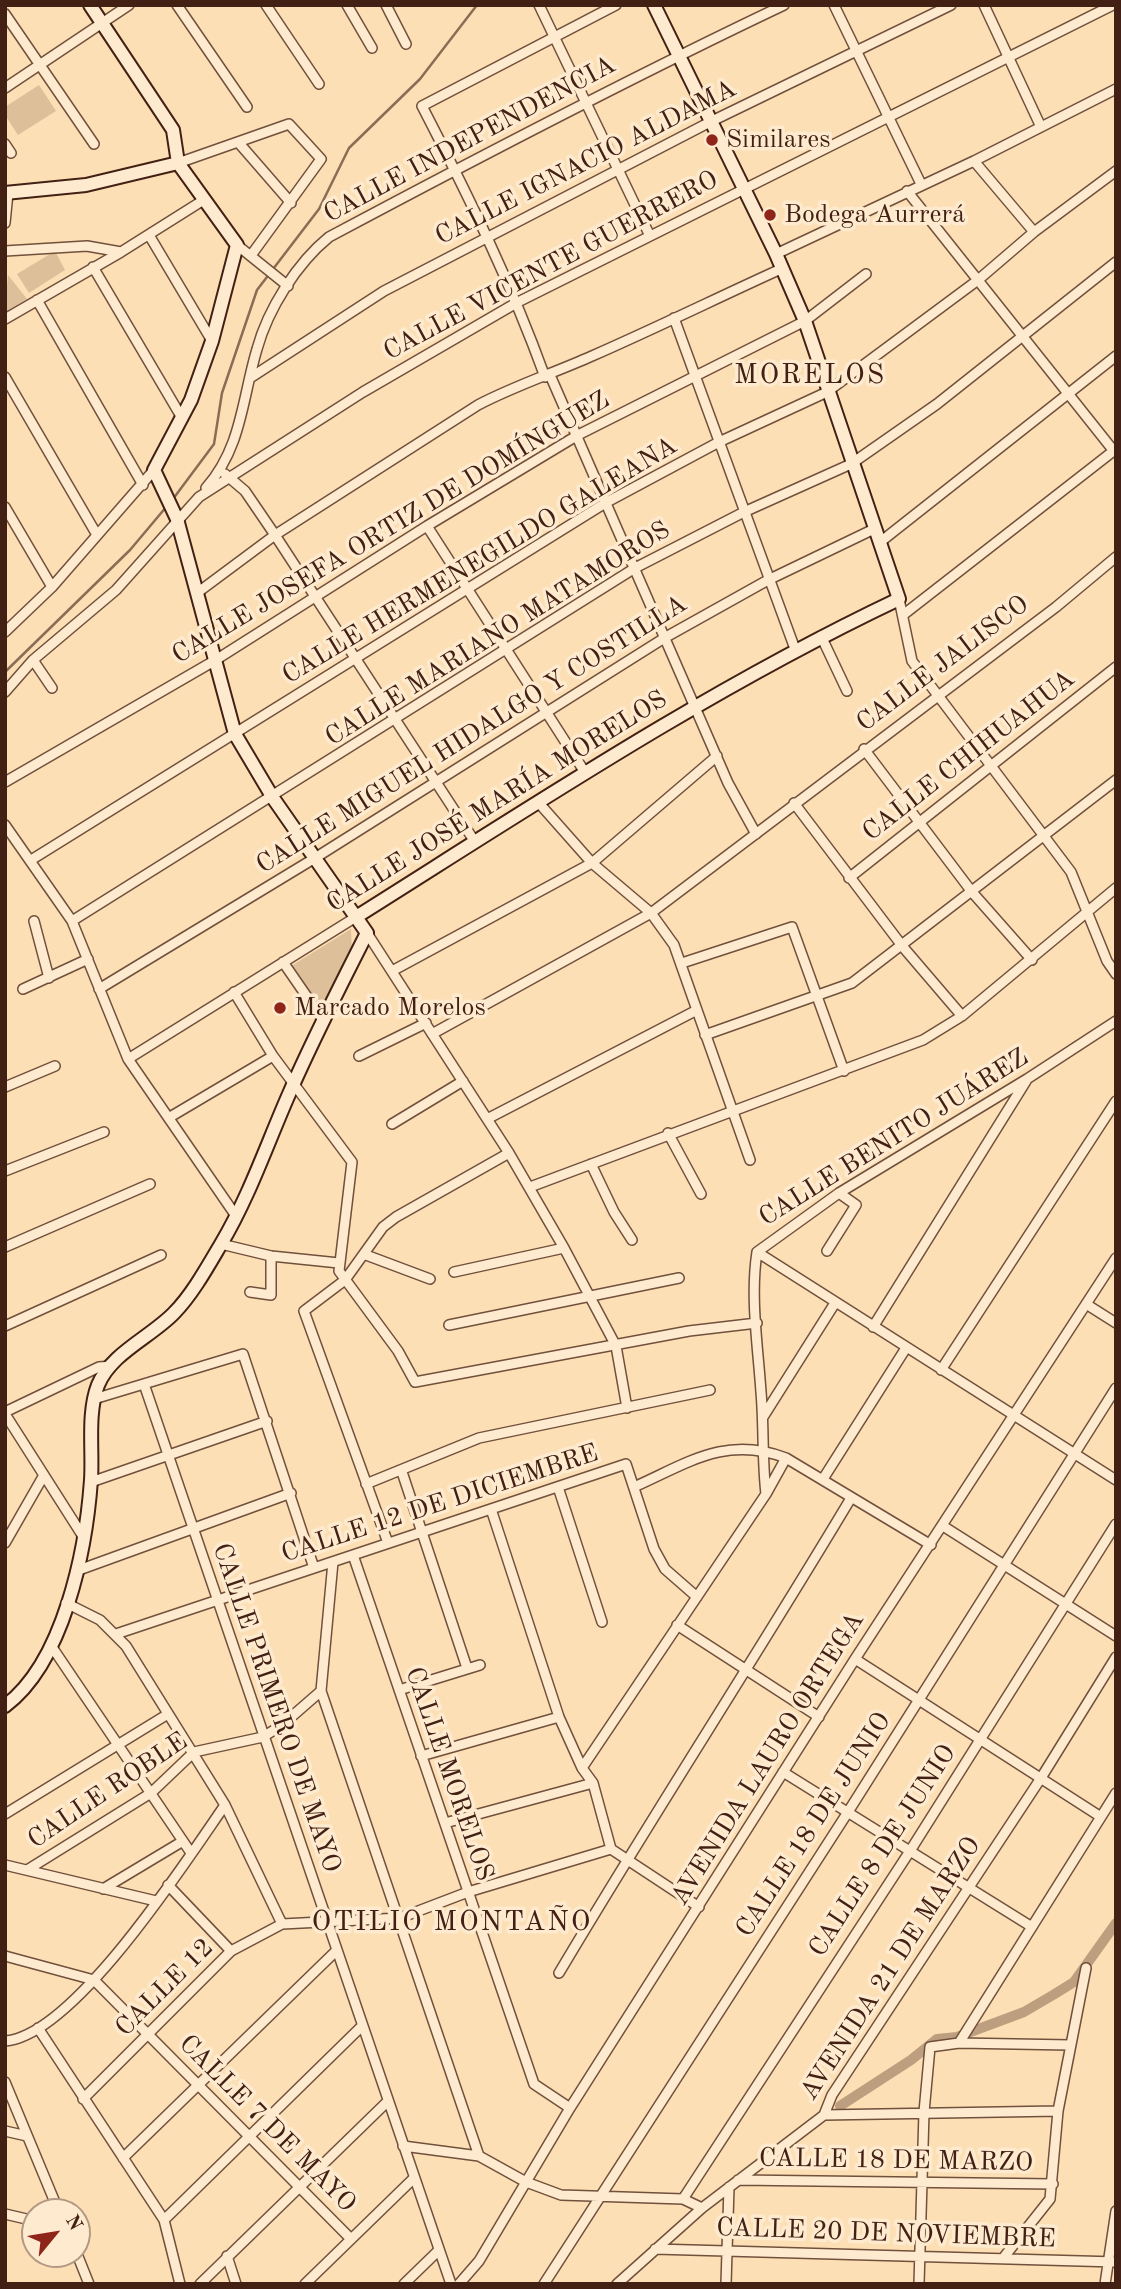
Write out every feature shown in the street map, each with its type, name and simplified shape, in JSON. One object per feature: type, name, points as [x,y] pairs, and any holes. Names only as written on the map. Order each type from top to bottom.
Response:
[{"type":"street","points":[[90,5],[173,130],[178,163],[202,201],[237,245],[252,254],[285,283]]},
{"type":"street","points":[[5,88],[129,5]]},
{"type":"street","points":[[177,5],[247,107]]},
{"type":"street","points":[[266,5],[319,84]]},
{"type":"street","points":[[347,5],[372,48]]},
{"type":"street","points":[[386,5],[406,44]]},
{"type":"street","points":[[539,5],[649,234]]},
{"type":"street","points":[[617,5],[422,106],[488,236],[548,376],[578,435],[695,705],[755,834]]},
{"type":"street","points":[[654,5],[783,268],[805,321],[851,464],[899,599],[912,660],[1071,872],[1107,961],[1116,974]]},
{"type":"street","name":"CALLE INDEPENDENCIA","points":[[199,497],[221,471],[241,422],[257,348],[285,283],[313,250],[329,237],[455,170],[679,55],[784,5]]},
{"type":"street","points":[[834,5],[921,184]]},
{"type":"street","name":"CALLE IGNACIO ALDAMA","points":[[250,378],[384,291],[712,121],[951,5]]},
{"type":"street","points":[[984,5],[1041,127]]},
{"type":"street","name":"CALLE VICENTE GUERRERO","points":[[5,692],[33,660],[116,590],[176,514],[418,359],[518,302],[649,234],[1113,5]]},
{"type":"street","points":[[5,14],[94,144]]},
{"type":"street","points":[[776,254],[974,161],[1116,89]]},
{"type":"street","points":[[5,223],[6,193],[86,185],[178,163],[289,124],[320,159],[252,254]]},
{"type":"street","points":[[238,142],[290,203]]},
{"type":"street","points":[[974,161],[1034,232]]},
{"type":"street","name":"CALLE HERMENEGILDO GALEANA","points":[[30,860],[355,661],[607,502],[719,442],[827,392],[978,280],[1034,232],[1116,171]]},
{"type":"street","points":[[903,615],[1115,449],[1067,394],[907,191]]},
{"type":"street","points":[[5,319],[121,252],[202,201]]},
{"type":"street","points":[[149,235],[212,341]]},
{"type":"street","points":[[5,632],[52,587],[155,473],[182,418],[212,341],[237,245]]},
{"type":"street","points":[[5,251],[87,246],[121,252]]},
{"type":"street","name":"CALLE MARIANO MATAMOROS","points":[[72,921],[273,798],[635,568],[744,512],[851,464],[937,404],[1116,262]]},
{"type":"street","points":[[93,267],[182,418]]},
{"type":"street","points":[[197,593],[275,535],[478,405],[512,387],[548,376],[783,268]]},
{"type":"street","name":"CALLE JOSEFA ORTIZ DE DOMÍNGUEZ","points":[[5,782],[214,661],[427,526],[578,435],[805,321],[866,274]]},
{"type":"street","points":[[37,300],[143,485]]},
{"type":"street","points":[[674,318],[795,649]]},
{"type":"street","points":[[879,543],[1116,356]]},
{"type":"street","points":[[5,377],[97,535]]},
{"type":"street","points":[[221,471],[245,491],[475,842]]},
{"type":"street","points":[[155,473],[176,514],[235,734],[273,798],[393,971],[530,1186],[616,1346],[627,1408]]},
{"type":"street","points":[[5,508],[52,587]]},
{"type":"street","points":[[427,526],[586,774]]},
{"type":"street","name":"CALLE MIGUEL HIDALGO Y COSTILLA","points":[[99,989],[316,858],[546,710],[666,637],[768,579],[874,529]]},
{"type":"street","name":"CALLE JALISCO","points":[[432,1034],[651,913],[938,693],[1056,607],[1116,556]]},
{"type":"street","name":"CALLE JOSÉ MARÍA MORELOS","points":[[128,1059],[695,705],[795,649],[899,599]]},
{"type":"street","points":[[821,636],[847,691]]},
{"type":"street","points":[[33,660],[52,688]]},
{"type":"street","name":"CALLE CHIHUAHUA","points":[[849,878],[1116,667]]},
{"type":"street","points":[[864,750],[972,892],[1032,960]]},
{"type":"street","points":[[393,971],[592,863],[718,756]]},
{"type":"street","points":[[705,1035],[852,983],[1116,780]]},
{"type":"street","points":[[538,802],[592,863],[651,913],[663,927],[682,963],[750,1160]]},
{"type":"street","points":[[794,803],[902,947],[962,1016]]},
{"type":"street","points":[[5,825],[72,921],[128,1059],[236,1216]]},
{"type":"street","points":[[530,1186],[923,1040],[962,1016],[1116,888]]},
{"type":"street","points":[[34,920],[49,978]]},
{"type":"street","points":[[682,963],[792,927],[844,1071]]},
{"type":"street","points":[[5,1706],[36,1675],[52,1647],[76,1571],[84,1538],[91,1482],[94,1399],[98,1385],[112,1366],[175,1312],[221,1244],[323,1020],[367,933]]},
{"type":"street","points":[[23,989],[88,960]]},
{"type":"street","points":[[283,962],[323,1020]]},
{"type":"street","points":[[234,992],[273,1056],[352,1162],[339,1263],[345,1280],[398,1351],[415,1381],[690,1331],[757,1323]]},
{"type":"street","points":[[487,1119],[697,1010]]},
{"type":"street","name":"CALLE BENITO JUÁREZ","points":[[766,1494],[761,1448],[763,1417],[757,1323],[757,1252],[839,1193],[1027,1079],[1116,1021]]},
{"type":"street","points":[[359,1056],[426,1023]]},
{"type":"street","points":[[170,1117],[273,1056]]},
{"type":"street","points":[[5,1087],[55,1066]]},
{"type":"street","points":[[873,1327],[1027,1079]]},
{"type":"street","points":[[392,1124],[463,1081]]},
{"type":"street","points":[[941,1370],[1116,1101]]},
{"type":"street","points":[[5,1171],[104,1132]]},
{"type":"street","points":[[667,1133],[701,1194]]},
{"type":"street","points":[[388,1543],[304,1311],[345,1280],[366,1255],[383,1227],[509,1153]]},
{"type":"street","points":[[591,1164],[614,1212],[632,1240]]},
{"type":"street","points":[[5,1248],[150,1184]]},
{"type":"street","points":[[827,1251],[856,1205],[839,1193]]},
{"type":"street","points":[[221,1244],[271,1256],[339,1263]]},
{"type":"street","points":[[454,1272],[564,1248]]},
{"type":"street","points":[[757,1252],[1116,1480]]},
{"type":"street","points":[[5,1326],[161,1255]]},
{"type":"street","points":[[366,1255],[430,1279]]},
{"type":"street","points":[[250,1292],[271,1295],[271,1256]]},
{"type":"street","name":"AVENIDA LAURO ORTEGA","points":[[459,2284],[493,2240],[570,2108],[783,1772],[943,1526],[1012,1414],[1116,1258]]},
{"type":"street","points":[[449,1325],[679,1278]]},
{"type":"street","points":[[763,1417],[835,1303]]},
{"type":"street","points":[[1086,1304],[1116,1322]]},
{"type":"street","points":[[823,1479],[906,1348]]},
{"type":"street","points":[[94,1399],[243,1354],[314,1568]]},
{"type":"street","points":[[84,1538],[5,1413],[99,1367],[112,1366]]},
{"type":"street","name":"CALLE PRIMERO DE MAYO","points":[[145,1384],[451,2284]]},
{"type":"street","name":"CALLE 18 DE JUNIO","points":[[544,2284],[919,1701],[1116,1388]]},
{"type":"street","points":[[366,1484],[402,1472],[439,1452],[479,1438],[710,1390]]},
{"type":"street","points":[[91,1482],[267,1421]]},
{"type":"street","points":[[761,1448],[786,1458],[823,1479],[930,1545]]},
{"type":"street","name":"CALLE 12 DE DICIEMBRE","points":[[116,1634],[626,1464],[634,1487],[710,1453],[724,1449],[761,1448]]},
{"type":"street","points":[[582,1768],[766,1494],[786,1458]]},
{"type":"street","points":[[402,1472],[467,1668]]},
{"type":"street","points":[[5,1543],[44,1475]]},
{"type":"street","points":[[558,1487],[602,1622]]},
{"type":"street","points":[[634,1487],[654,1549],[665,1569],[697,1597]]},
{"type":"street","points":[[76,1571],[291,1493]]},
{"type":"street","points":[[559,1973],[628,1858],[748,1671],[851,1498]]},
{"type":"street","points":[[491,1509],[559,1717],[582,1768],[593,1783],[611,1849],[699,1907]]},
{"type":"street","name":"CALLE 8 DE JUNIO","points":[[683,2199],[910,1851],[1116,1524]]},
{"type":"street","points":[[943,1526],[1116,1636]]},
{"type":"street","name":"CALLE MORELOS","points":[[353,1555],[534,2084],[570,2108]]},
{"type":"street","points":[[333,1562],[321,1691],[479,2156]]},
{"type":"street","points":[[66,1603],[100,1620],[116,1634],[194,1752],[225,1805],[282,1924]]},
{"type":"street","points":[[677,1625],[819,1717]]},
{"type":"street","points":[[52,1647],[191,1853]]},
{"type":"street","name":"AVENIDA 21 DE MARZO","points":[[617,2284],[702,2208],[824,2115],[832,2095],[1041,1778],[1116,1657]]},
{"type":"street","points":[[855,1659],[1101,1817]]},
{"type":"street","points":[[399,1690],[480,1665]]},
{"type":"street","name":"CALLE ROBLE","points":[[27,1870],[151,1793],[194,1752],[263,1737],[282,1725],[321,1691]]},
{"type":"street","points":[[5,1814],[168,1714]]},
{"type":"street","points":[[421,1756],[559,1717]]},
{"type":"street","points":[[783,1772],[1031,1927]]},
{"type":"street","points":[[445,1824],[593,1783]]},
{"type":"street","points":[[961,2039],[1116,1793]]},
{"type":"street","points":[[5,2041],[16,2040],[38,2028],[94,1980],[126,1945],[225,1805]]},
{"type":"street","points":[[103,1889],[183,1841]]},
{"type":"street","name":"CALLE 12","points":[[83,2099],[231,1951],[282,1924],[400,1918],[468,1892],[611,1849]]},
{"type":"street","points":[[5,1866],[156,1901]]},
{"type":"street","points":[[168,1885],[231,1951]]},
{"type":"street","points":[[123,2158],[336,1951]]},
{"type":"street","points":[[5,1956],[94,1980]]},
{"type":"street","points":[[1004,2257],[1045,2207],[1053,2184],[1058,2111],[1086,1968]]},
{"type":"street","name":"CALLE 7 DE MAYO","points":[[94,1980],[351,2239]]},
{"type":"street","points":[[164,2220],[362,2026]]},
{"type":"street","points":[[38,2028],[164,2220],[180,2284]]},
{"type":"street","points":[[919,2284],[924,2112],[930,2047],[961,2039],[1070,2045]]},
{"type":"street","points":[[5,2082],[53,2198]]},
{"type":"street","points":[[200,2284],[388,2101]]},
{"type":"street","points":[[824,2115],[1058,2111]]},
{"type":"street","points":[[5,2131],[27,2136]]},
{"type":"street","points":[[403,2146],[479,2156],[526,2182],[561,2195],[683,2199],[702,2208]]},
{"type":"street","points":[[304,2284],[414,2178]]},
{"type":"street","name":"CALLE 18 DE MARZO","points":[[738,2180],[1053,2184]]},
{"type":"street","points":[[726,2284],[729,2187]]},
{"type":"street","points":[[1105,2284],[1112,2262],[1116,2211]]},
{"type":"street","name":"CALLE 20 DE NOVIEMBRE","points":[[655,2249],[1112,2262]]},
{"type":"street","points":[[404,2284],[439,2250]]},
{"type":"street","points":[[227,2256],[236,2284]]},
{"type":"shaded area","points":[[39,85],[56,111],[18,135],[5,115],[5,107]]},
{"type":"shaded area","points":[[55,251],[65,270],[29,293],[17,274]]},
{"type":"shaded area","points":[[8,275],[27,299],[5,312]]},
{"type":"shaded area","points":[[351,929],[352,952],[320,1010],[291,966]]},
{"type":"waterway","points":[[173,499],[214,444],[222,393],[257,290],[319,209],[349,148],[420,79],[477,5]]},
{"type":"waterway","points":[[5,672],[130,550],[167,506]]},
{"type":"waterway","points":[[840,2106],[911,2060],[937,2039],[957,2037],[1024,2012],[1074,1982],[1116,1923]]},
{"type":"place","name":"Similares","points":[[712,140]]},
{"type":"place","name":"Bodega Aurrerá","points":[[770,215]]},
{"type":"place","name":"Marcado Morelos","points":[[280,1008]]},
{"type":"district","name":"MORELOS","points":[[810,376]]},
{"type":"district","name":"OTILIO MONTAÑO","points":[[452,1923]]}]
